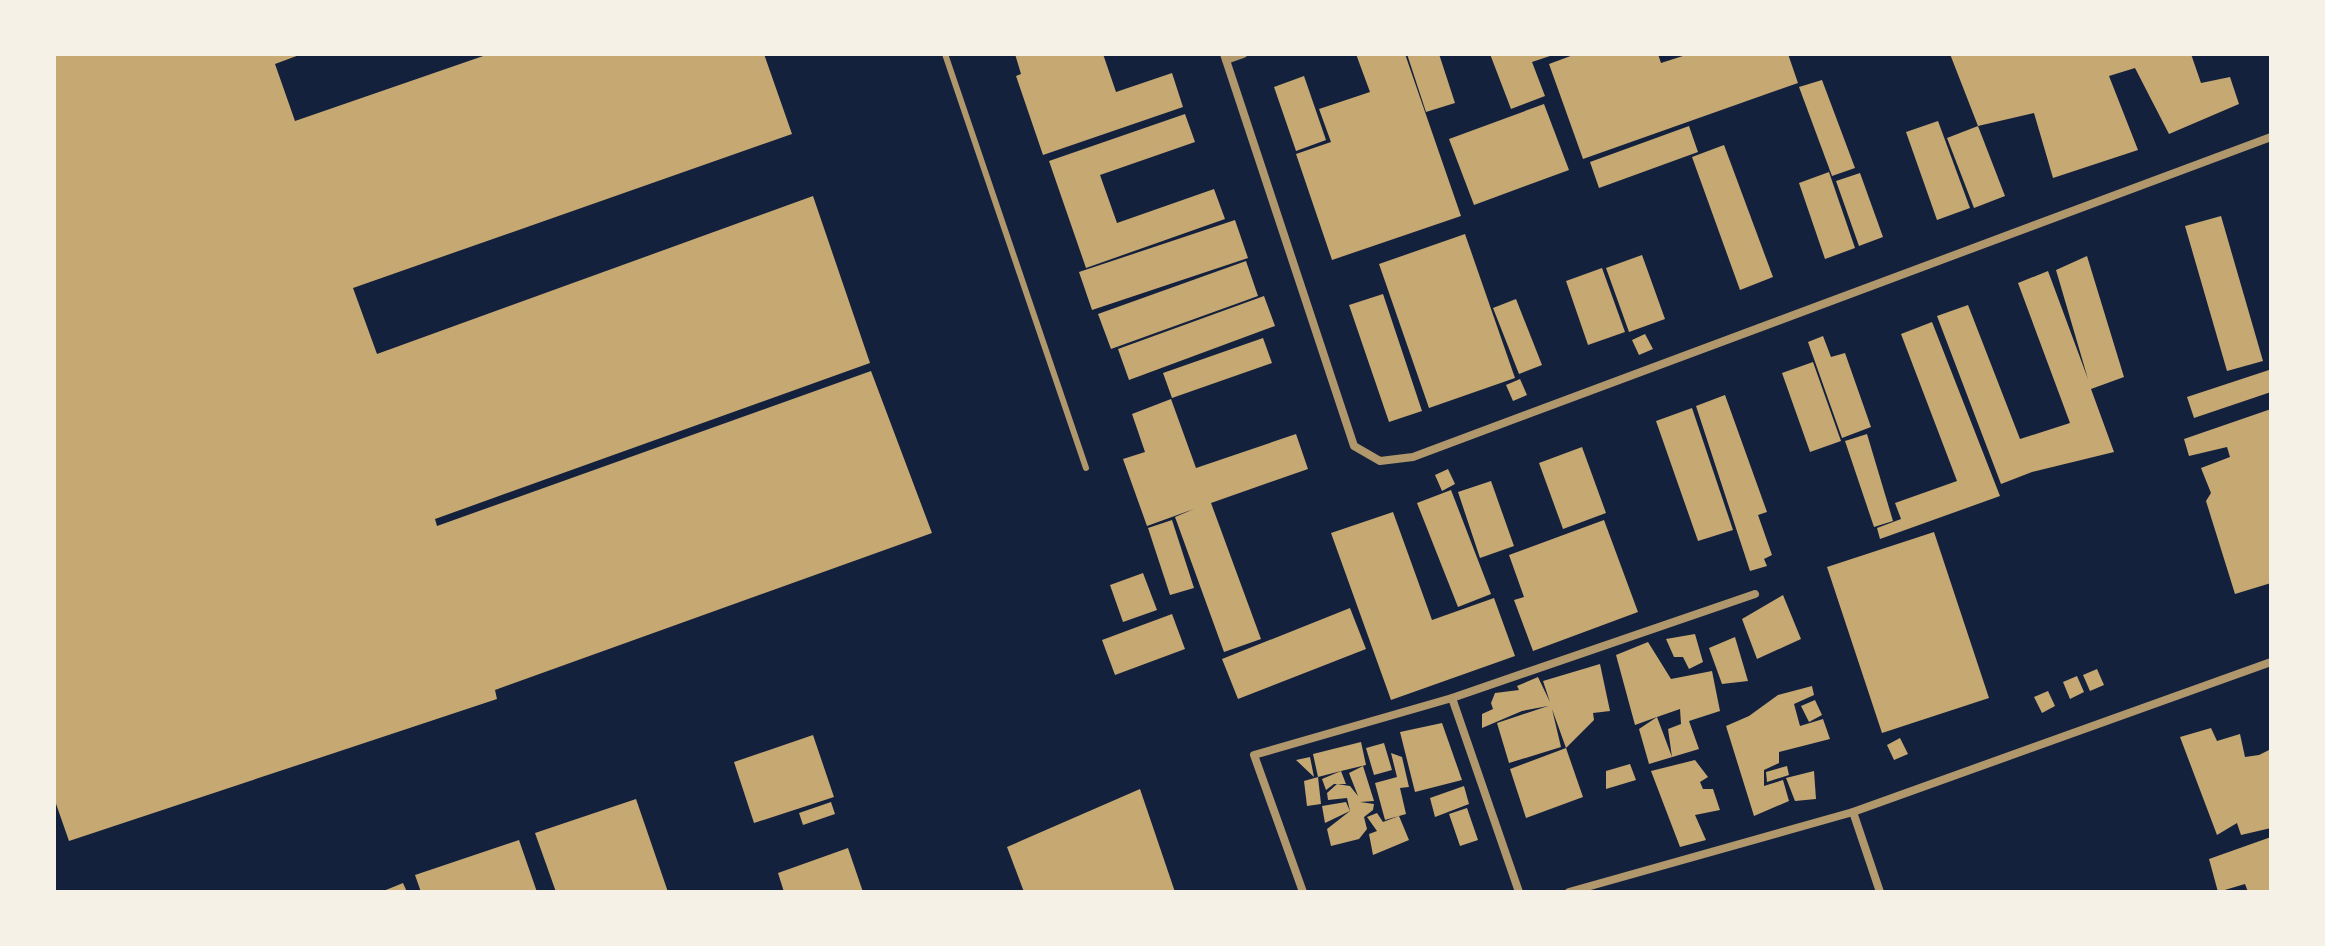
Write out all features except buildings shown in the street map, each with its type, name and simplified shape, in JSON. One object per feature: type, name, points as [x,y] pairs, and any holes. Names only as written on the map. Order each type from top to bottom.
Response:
[{"type":"street","points":[[1243,54],[1225,57],[1354,446],[1380,461],[1413,457],[2271,137]]},
{"type":"street","points":[[1303,892],[1254,755],[1452,698],[1755,594]]},
{"type":"street","points":[[1569,892],[1853,812],[2271,662]]},
{"type":"street","points":[[1452,698],[1519,892]]},
{"type":"street","points":[[1853,812],[1880,892]]},
{"type":"lane","points":[[945,54],[1086,468]]}]
